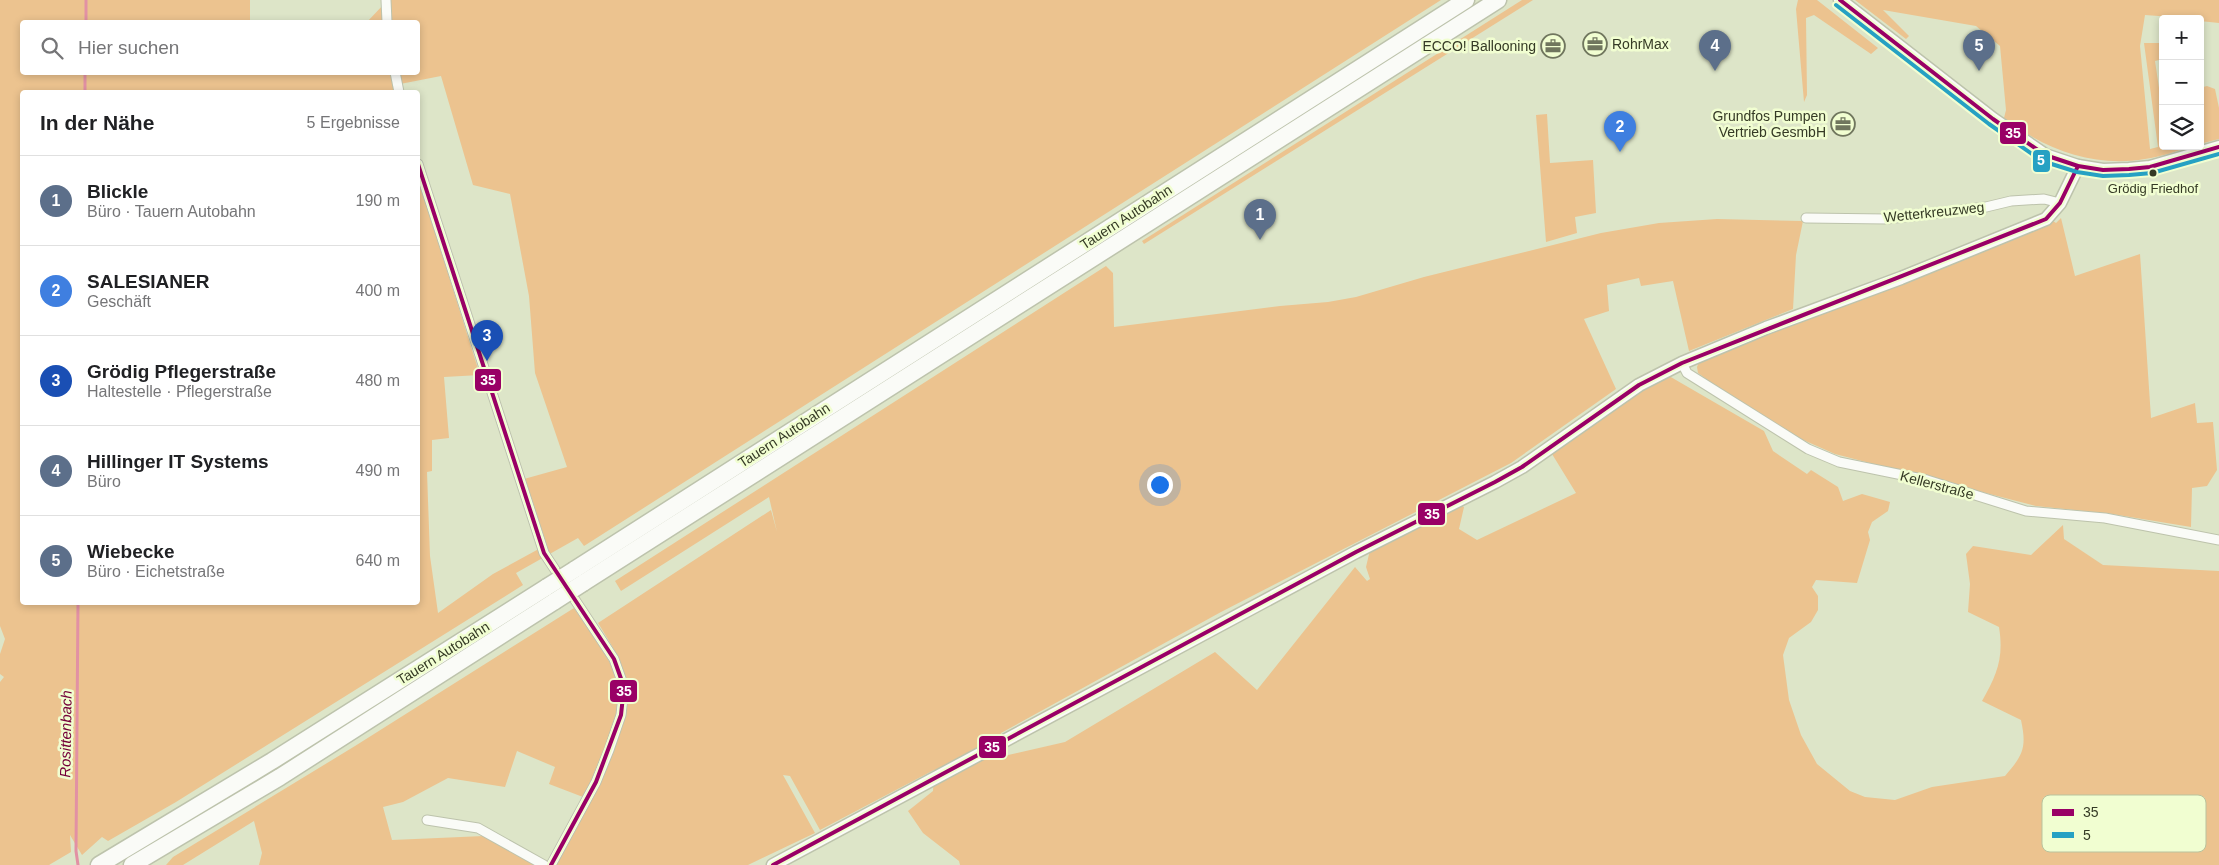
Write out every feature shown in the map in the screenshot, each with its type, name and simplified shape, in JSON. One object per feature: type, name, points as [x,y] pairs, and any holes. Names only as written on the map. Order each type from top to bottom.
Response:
[{"type":"highway","name":"Tauern Autobahn","points":[[132,865],[280,777],[578,576],[1466,0]]},
{"type":"highway","name":"Tauern Autobahn","points":[[578,576],[1498,0]]},
{"type":"highway","name":"Tauern Autobahn","points":[[99,865],[551,594]]},
{"type":"street","points":[[386,0],[387,20]]},
{"type":"street","points":[[1840,0],[2020,139],[2045,155],[2078,166],[2103,170],[2150,167],[2219,147]]},
{"type":"street","points":[[396,75],[399,90]]},
{"type":"street","points":[[774,865],[1348,556],[1495,482],[1522,467],[1639,385],[1682,363],[1766,328],[1901,278],[2034,225],[2051,215],[2060,203],[2078,166]]},
{"type":"street","points":[[420,170],[544,553],[614,659],[624,687],[621,715],[610,750],[596,782],[550,865]]},
{"type":"street","name":"Wetterkreuzweg","points":[[1806,218],[1887,219],[1986,207],[2011,201],[2044,199],[2060,203]]},
{"type":"street","name":"Kellerstraße","points":[[1682,363],[1687,373],[1808,450],[1839,462],[1927,480],[2026,510],[2105,518],[2219,540]]},
{"type":"street","points":[[427,820],[478,828],[544,865]]},
{"type":"shaded area","points":[[0,0],[250,0],[250,20],[20,20],[20,75],[420,75],[420,20],[369,20],[384,4],[384,0],[1441,0],[584,546],[578,538],[516,573],[523,585],[176,802],[108,841],[102,837],[82,855],[70,835],[71,852],[49,865],[0,865],[0,682],[4,677],[0,674],[0,654],[5,639],[0,626]]},
{"type":"shaded area","points":[[1522,0],[1533,0],[1144,244],[1142,241]]},
{"type":"shaded area","points":[[1798,0],[1817,0],[1878,48],[1871,54],[1814,15],[1806,18],[1807,95],[1804,102],[1796,9]]},
{"type":"shaded area","points":[[1855,0],[2219,0],[2219,23],[2204,21],[2204,15],[2145,15],[2140,46],[2150,149],[2158,147],[2144,43],[2159,43],[2159,60],[2155,61],[2159,88],[2159,150],[2181,150],[2145,159],[2107,161],[2070,154],[2036,139],[2004,118],[2006,110],[2000,46],[1976,26],[1883,10],[1909,36],[1906,39]]},
{"type":"shaded area","points":[[2204,87],[2215,89],[2219,108],[2219,139],[2204,143],[2204,105]]},
{"type":"shaded area","points":[[1547,114],[1550,163],[1593,160],[1596,213],[1575,217],[1577,233],[1546,242],[1536,115]]},
{"type":"shaded area","points":[[2061,218],[2075,276],[2140,254],[2151,418],[2195,403],[2197,423],[2213,422],[2217,470],[2207,486],[2192,488],[2191,527],[2112,514],[2036,506],[1835,454],[1801,439],[1698,373],[1697,367],[1699,362],[1711,356],[2022,236],[2053,221],[2056,223]]},
{"type":"shaded area","points":[[1717,219],[1803,221],[1796,255],[1793,309],[1689,351],[1673,281],[1641,286],[1639,278],[1607,285],[1609,311],[1584,319],[1616,389],[1511,463],[1221,612],[1001,733],[991,759],[1065,742],[1215,652],[1257,690],[1355,567],[1367,581],[1370,579],[1366,567],[1370,550],[1460,505],[1464,507],[1459,529],[1477,540],[1576,493],[1552,454],[1641,390],[1669,376],[1764,431],[1773,451],[1807,474],[1811,470],[1838,487],[1843,501],[1862,494],[1890,502],[1888,511],[1872,522],[1868,532],[1870,540],[1857,583],[1816,580],[1812,587],[1818,596],[1818,610],[1811,622],[1789,638],[1783,655],[1789,700],[1801,735],[1817,764],[1850,791],[1865,797],[1895,800],[1932,787],[2005,776],[2020,756],[2024,738],[2021,720],[1982,701],[1992,683],[1998,666],[2001,648],[1999,627],[1968,612],[1970,584],[1966,554],[1973,546],[2031,555],[2063,525],[2064,539],[2103,565],[2219,571],[2219,865],[960,865],[959,861],[923,833],[908,811],[933,791],[934,770],[820,830],[790,776],[783,775],[815,833],[748,865],[555,865],[623,723],[626,707],[627,693],[623,670],[598,623],[771,510],[777,532],[769,497],[621,591],[615,581],[1106,266],[1113,273],[1114,327],[1280,306],[1328,302],[1356,297],[1424,277],[1601,233],[1659,223]]},
{"type":"shaded area","points":[[574,608],[610,663],[616,680],[618,697],[617,714],[607,749],[583,797],[549,784],[555,767],[517,751],[505,787],[448,778],[403,802],[383,807],[392,840],[484,836],[536,865],[259,865],[262,853],[254,821],[183,865],[166,865],[173,857],[355,746]]},
{"type":"waterway","name":"Rosittenbach","points":[[86,0],[86,20]]},
{"type":"waterway","name":"Rosittenbach","points":[[85,75],[85,90]]},
{"type":"waterway","name":"Rosittenbach","points":[[78,605],[76,851],[78,865]]},
{"type":"transit line","name":"35","points":[[1840,0],[1993,119],[2045,155],[2078,166],[2103,170],[2129,169],[2150,167],[2219,147]]},
{"type":"transit line","name":"5","points":[[1836,5],[1989,124],[2042,161],[2077,172],[2103,176],[2129,175],[2152,173],[2219,154]]},
{"type":"transit line","name":"35","points":[[773,865],[1356,552],[1495,482],[1522,467],[1639,385],[1682,363],[2046,219],[2060,203],[2078,166]]},
{"type":"transit line","name":"35","points":[[420,170],[544,553],[614,659],[624,687],[621,715],[596,782],[551,865]]},
{"type":"place","name":"RohrMax","points":[[1595,44]]},
{"type":"place","name":"ECCO! Ballooning","points":[[1553,46]]},
{"type":"place","name":"Hillinger IT Systems","points":[[1715,71]]},
{"type":"place","name":"Wiebecke","points":[[1979,71]]},
{"type":"place","name":"Grundfos Pumpen Vertrieb GesmbH","points":[[1843,124]]},
{"type":"place","name":"SALESIANER","points":[[1620,152]]},
{"type":"place","name":"Grödig Friedhof","points":[[2153,173]]},
{"type":"place","name":"Blickle","points":[[1260,240]]},
{"type":"place","name":"Grödig Pflegerstraße","points":[[487,361]]}]
